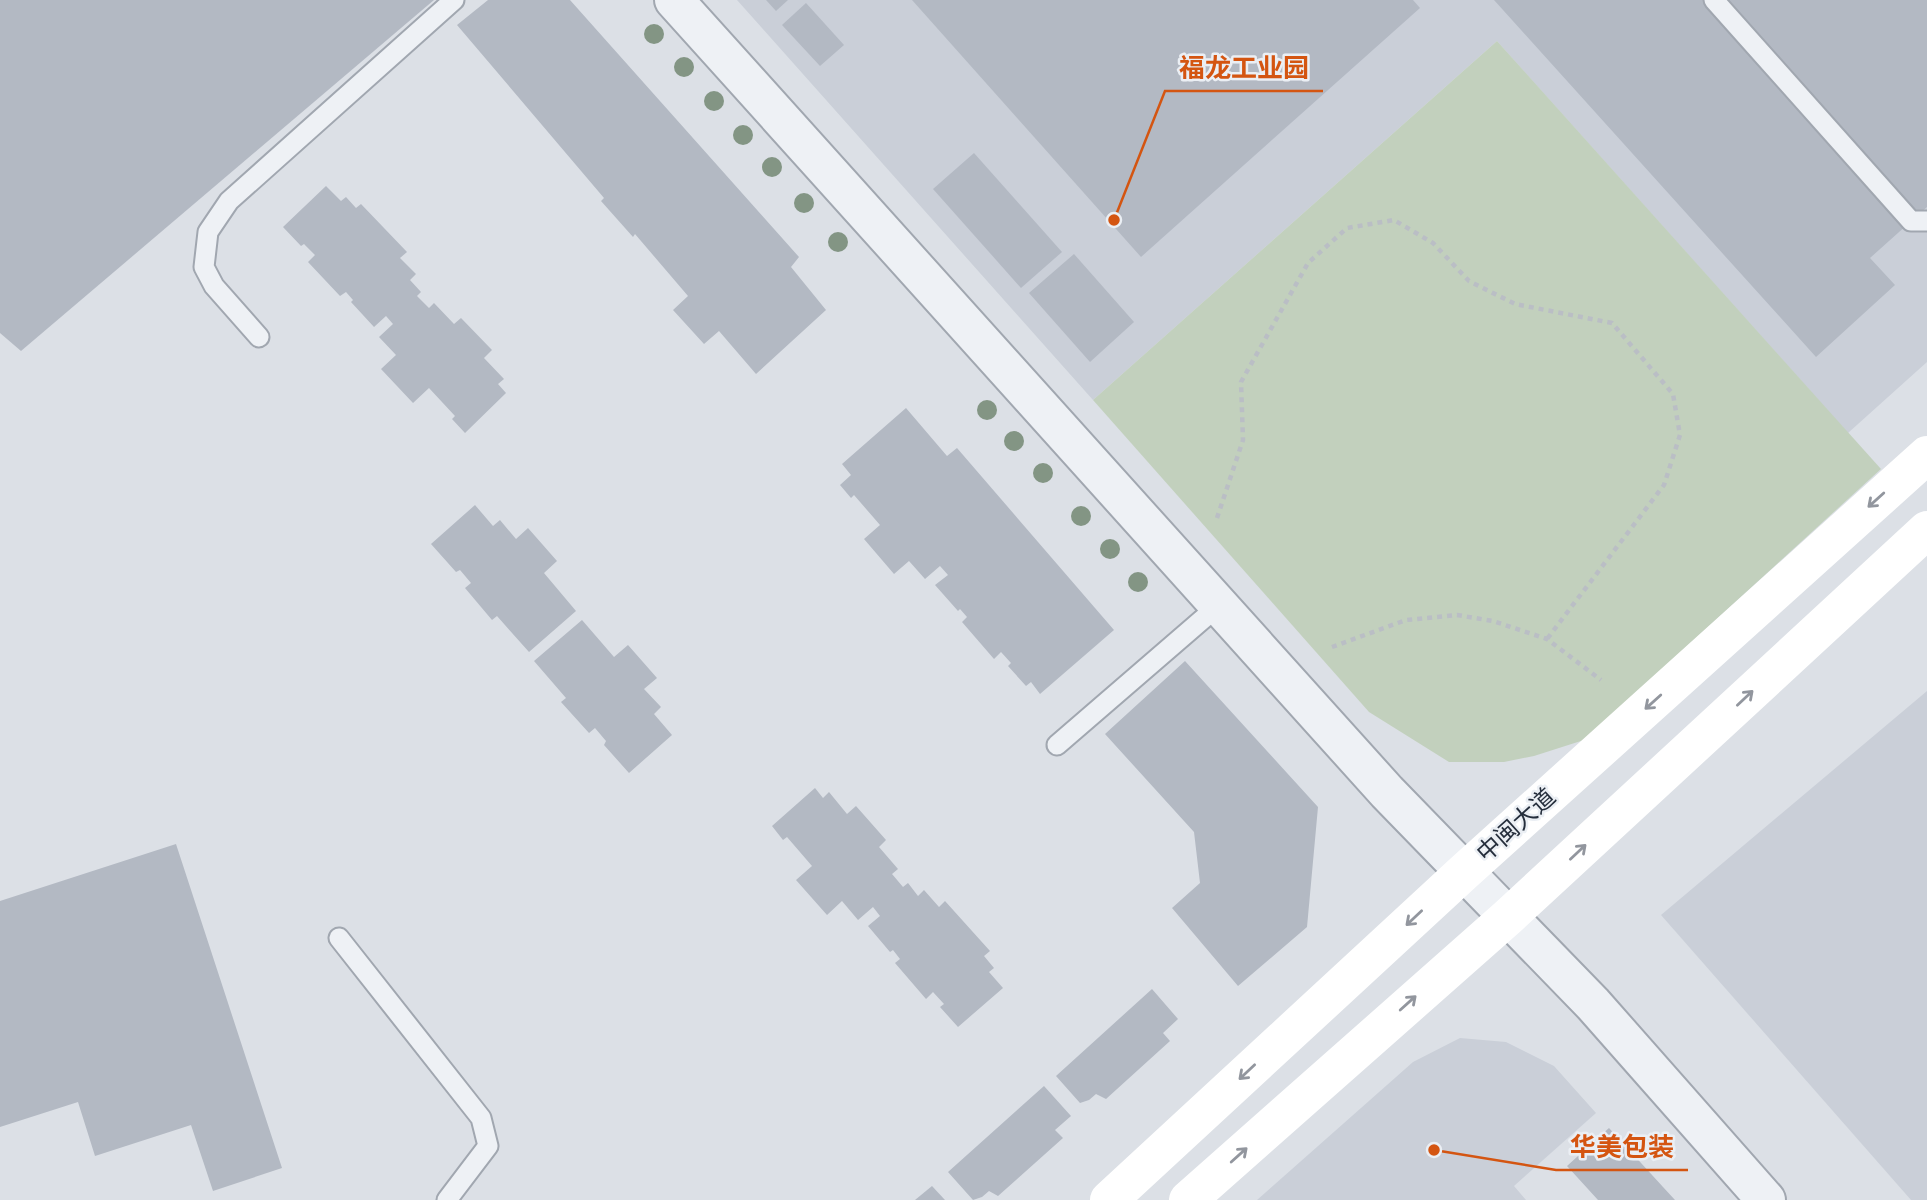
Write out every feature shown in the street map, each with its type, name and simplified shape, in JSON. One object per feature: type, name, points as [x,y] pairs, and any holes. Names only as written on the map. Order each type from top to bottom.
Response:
[{"type":"main road","name":"中闽大道","points":[[1109,1200],[1464,872],[1927,454]]},
{"type":"main road","points":[[1188,1200],[1508,917],[1927,530]]},
{"type":"street","points":[[674,0],[1387,792],[1593,1004],[1766,1200]]},
{"type":"lane","points":[[259,337],[214,285],[204,267],[208,232],[229,201],[454,0]]},
{"type":"lane","points":[[1714,0],[1911,221],[1927,221]]},
{"type":"lane","points":[[1057,745],[1218,606]]},
{"type":"lane","points":[[339,939],[481,1118],[488,1146],[447,1200]]},
{"type":"path","points":[[1217,518],[1243,440],[1241,382],[1308,263],[1347,228],[1394,220],[1433,243],[1469,281],[1515,304],[1612,323],[1674,394],[1680,435],[1664,485],[1547,639]]},
{"type":"path","points":[[1332,647],[1406,620],[1457,615],[1493,621],[1547,639],[1601,680]]},
{"type":"shaded area","points":[[737,0],[1927,0],[1927,362],[1848,433],[1497,41],[1093,400]]},
{"type":"shaded area","points":[[1927,691],[1927,1200],[1911,1200],[1661,915]]},
{"type":"shaded area","points":[[1460,1038],[1506,1042],[1554,1066],[1596,1113],[1514,1186],[1526,1200],[1257,1200],[1413,1062]]},
{"type":"green space","points":[[1497,41],[1881,469],[1584,740],[1534,756],[1504,762],[1449,762],[1369,712],[1093,400]]},
{"type":"building","points":[[0,0],[434,0],[21,351],[0,333]]},
{"type":"building","points":[[488,0],[570,0],[799,257],[791,267],[826,310],[756,374],[719,331],[704,344],[673,310],[688,296],[635,234],[633,237],[601,201],[604,198],[457,25]]},
{"type":"building","points":[[766,0],[788,0],[776,11]]},
{"type":"building","points":[[912,0],[1413,0],[1420,8],[1141,257]]},
{"type":"building","points":[[1494,0],[1927,0],[1927,207],[1870,258],[1895,285],[1816,357]]},
{"type":"building","points":[[806,3],[844,45],[820,66],[782,25]]},
{"type":"building","points":[[974,153],[1062,252],[1021,288],[933,189]]},
{"type":"building","points":[[326,186],[341,201],[346,197],[356,208],[361,204],[407,252],[400,258],[416,274],[410,280],[421,292],[417,296],[429,308],[434,303],[454,324],[461,318],[492,350],[484,358],[504,379],[498,384],[506,393],[465,433],[452,419],[455,416],[429,388],[413,403],[381,369],[396,355],[379,337],[393,324],[386,316],[374,327],[351,302],[353,300],[346,292],[340,296],[308,262],[315,255],[304,244],[301,246],[283,227]]},
{"type":"building","points":[[1074,254],[1134,322],[1090,362],[1029,293]]},
{"type":"building","points":[[906,408],[947,456],[957,448],[1114,630],[1040,694],[1031,682],[1026,686],[1008,666],[1011,663],[1001,652],[994,659],[962,622],[967,617],[960,609],[958,611],[935,585],[948,575],[940,566],[925,579],[909,561],[894,574],[864,539],[880,525],[854,495],[851,498],[840,485],[851,475],[842,464]]},
{"type":"building","points":[[475,505],[493,526],[500,520],[516,539],[528,528],[557,561],[544,573],[576,611],[529,652],[497,616],[492,620],[465,588],[471,583],[460,570],[456,572],[431,544]]},
{"type":"building","points":[[582,620],[614,657],[628,645],[657,678],[644,689],[661,707],[654,714],[672,735],[629,773],[604,745],[606,741],[595,728],[589,733],[561,702],[566,698],[534,661]]},
{"type":"building","points":[[1185,661],[1318,807],[1307,927],[1238,986],[1172,908],[1200,883],[1194,832],[1105,734]]},
{"type":"building","points":[[815,788],[823,798],[829,792],[847,814],[856,806],[886,840],[879,847],[898,869],[892,874],[903,887],[908,883],[918,896],[924,890],[939,907],[945,901],[990,951],[984,956],[994,968],[989,972],[1003,988],[958,1027],[940,1007],[944,1004],[933,992],[926,999],[895,963],[900,959],[893,950],[890,952],[868,926],[880,916],[873,907],[858,920],[842,901],[827,915],[796,880],[812,866],[787,837],[783,840],[772,826]]},
{"type":"building","points":[[176,844],[282,1168],[213,1191],[191,1125],[95,1156],[78,1102],[0,1127],[0,901]]},
{"type":"building","points":[[1152,989],[1178,1019],[1163,1033],[1170,1041],[1106,1099],[1096,1094],[1080,1103],[1056,1076]]},
{"type":"building","points":[[1044,1086],[1071,1116],[1055,1130],[1063,1138],[998,1196],[989,1191],[973,1200],[948,1172]]},
{"type":"building","points":[[1609,1128],[1675,1200],[1598,1200],[1567,1166]]},
{"type":"building","points":[[932,1186],[945,1200],[915,1200]]},
{"type":"place","name":"福龙工业园","points":[[1114,220]]},
{"type":"place","name":"华美包装","points":[[1434,1150]]}]
